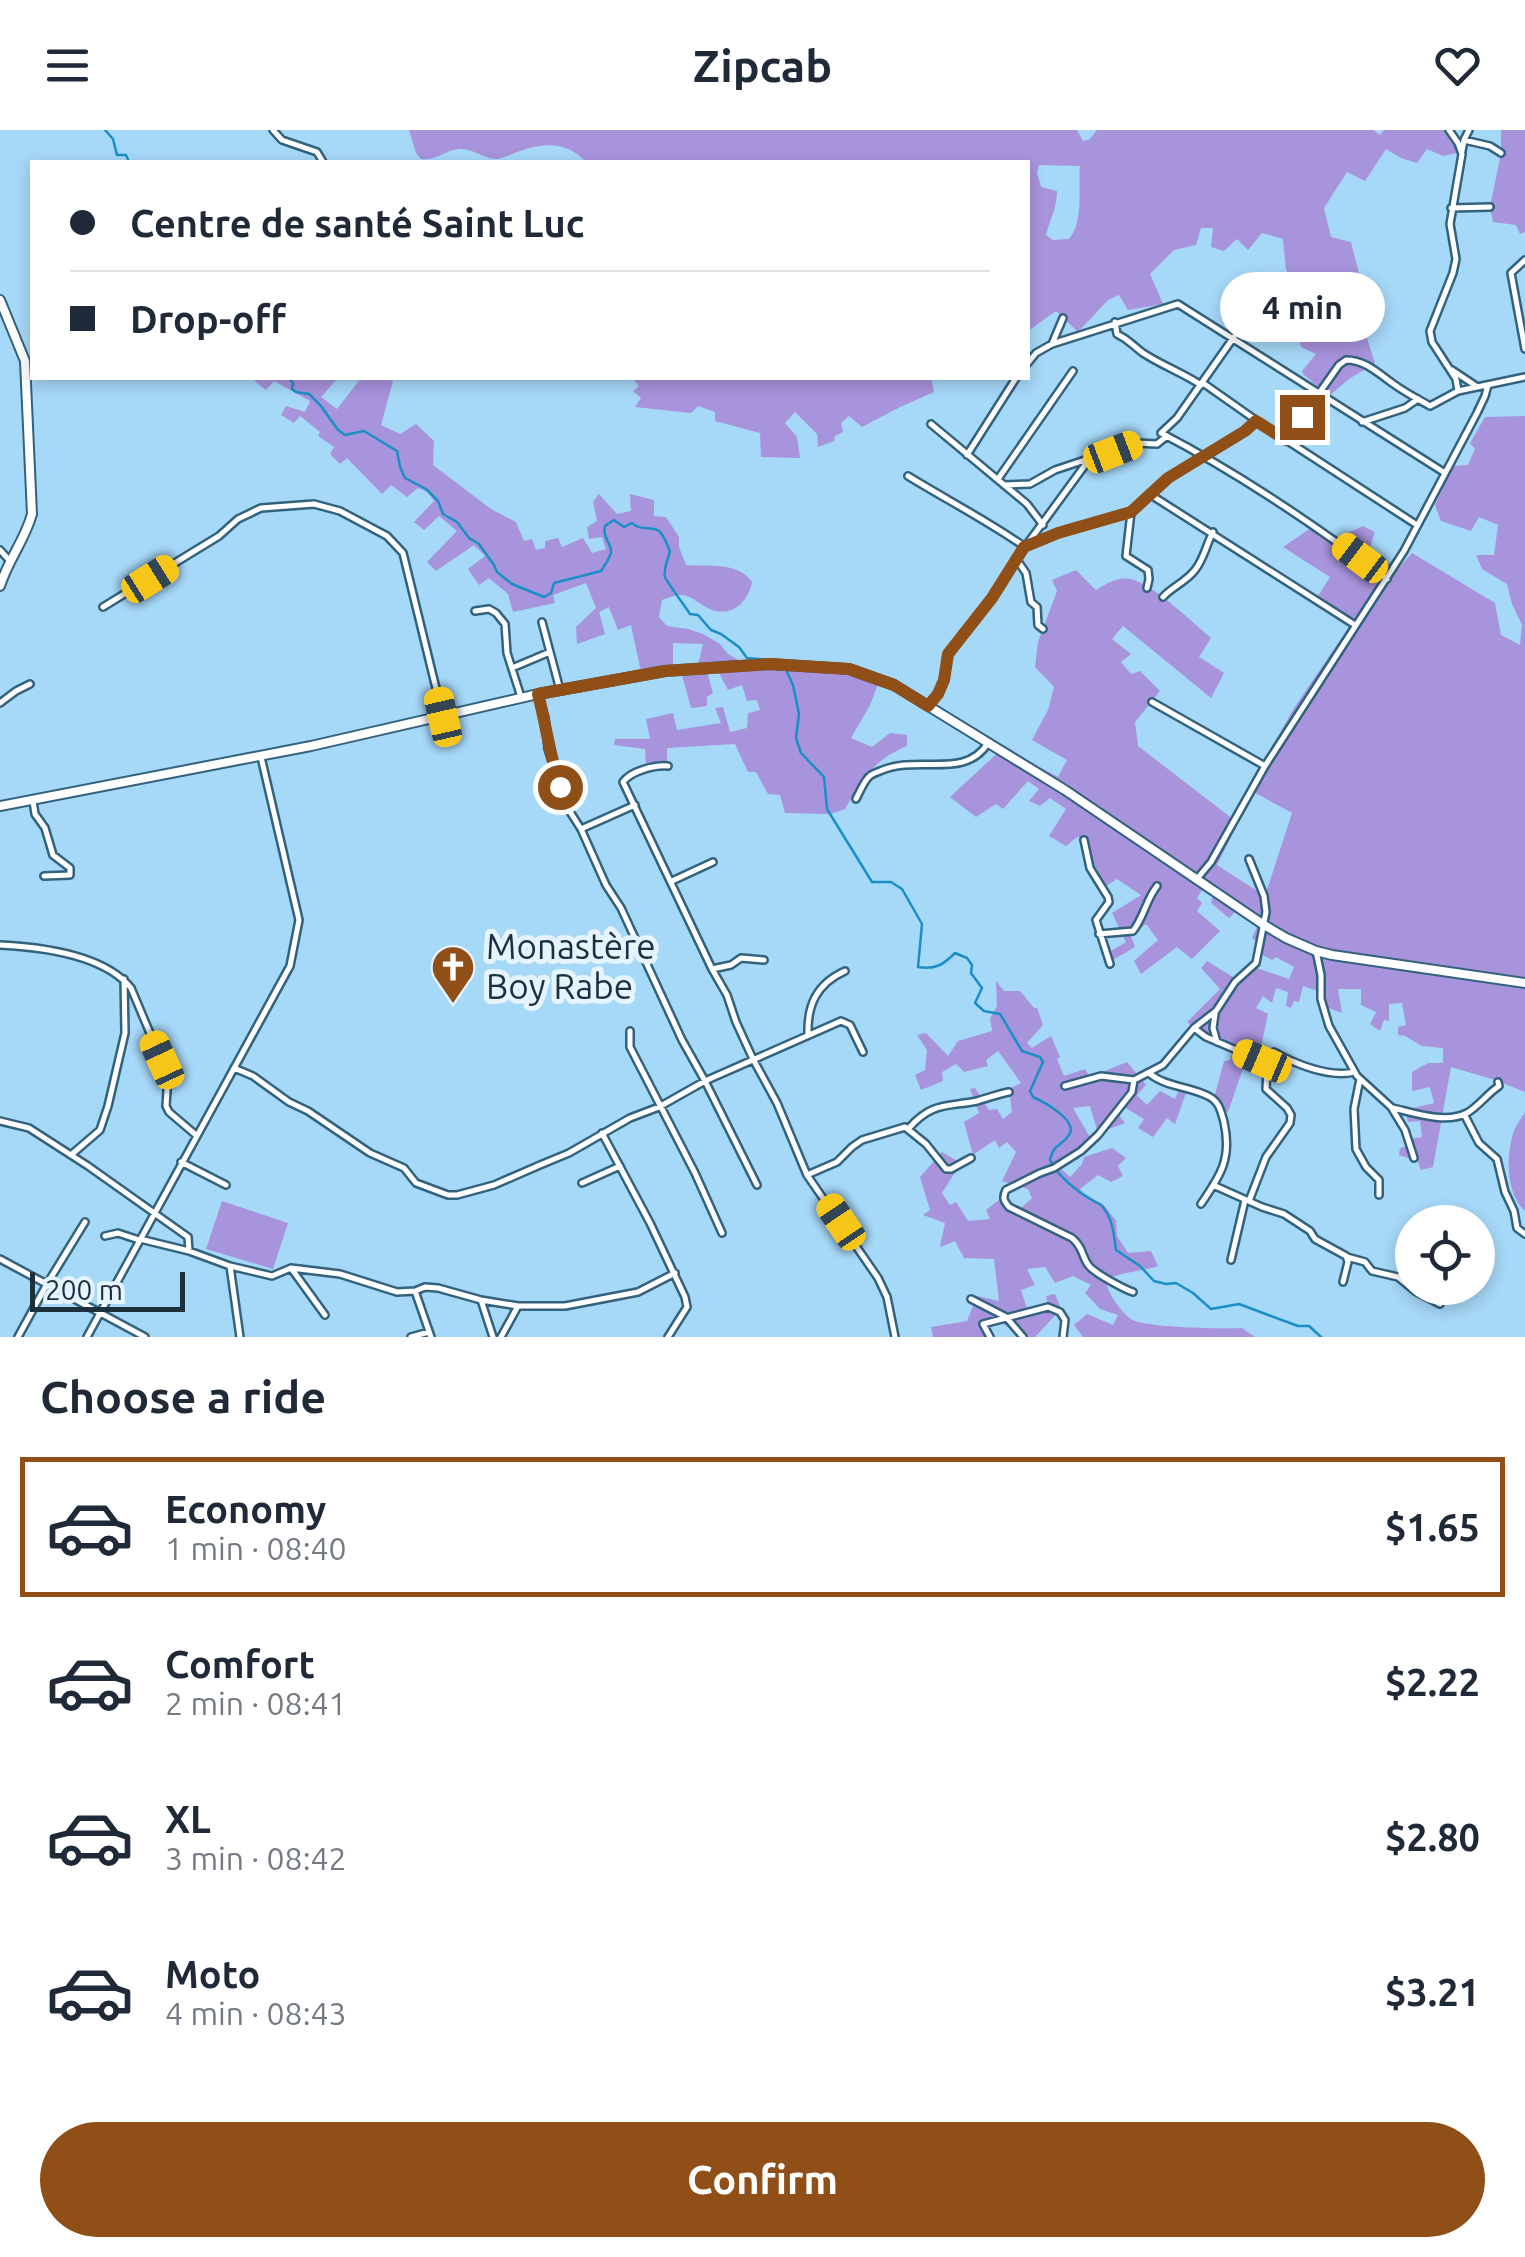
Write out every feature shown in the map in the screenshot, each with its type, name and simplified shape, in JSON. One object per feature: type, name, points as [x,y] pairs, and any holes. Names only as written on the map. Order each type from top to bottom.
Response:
[{"type":"main road","points":[[0,300],[25,360],[32,514],[0,586]]},
{"type":"main road","points":[[0,806],[665,671],[789,665],[849,669],[894,685],[1077,798],[1286,938],[1316,951],[1525,983]]},
{"type":"street","points":[[273,130],[282,140],[318,152],[322,160]]},
{"type":"street","points":[[1449,130],[1462,154]]},
{"type":"street","points":[[1458,391],[1456,379],[1432,342],[1430,332],[1456,259],[1451,208],[1469,130]]},
{"type":"street","points":[[1464,140],[1502,153]]},
{"type":"street","points":[[1451,208],[1490,206]]},
{"type":"street","points":[[1525,260],[1511,273],[1525,349]]},
{"type":"street","points":[[1030,360],[1052,344],[1178,304],[1446,474]]},
{"type":"street","points":[[1052,344],[1064,318]]},
{"type":"street","points":[[1115,322],[1116,334],[1132,341],[1142,352],[1202,384],[1416,525]]},
{"type":"street","points":[[1234,337],[1177,418],[1161,433],[1318,528],[1387,578]]},
{"type":"street","points":[[1286,440],[1339,365],[1351,360],[1370,366],[1430,406],[1458,391],[1525,378]]},
{"type":"street","points":[[1450,368],[1478,387]]},
{"type":"street","points":[[998,479],[1073,371]]},
{"type":"street","points":[[967,455],[1015,380]]},
{"type":"street","points":[[1196,880],[1211,862],[1265,766],[1387,578],[1446,474],[1488,385]]},
{"type":"street","points":[[1362,422],[1405,408],[1418,399]]},
{"type":"street","points":[[1024,547],[1131,512],[1168,478],[1256,421]]},
{"type":"street","points":[[931,424],[998,479],[1043,524]]},
{"type":"street","points":[[1004,486],[1030,484],[1055,470],[1136,443],[1157,444],[1167,436]]},
{"type":"street","points":[[928,706],[944,680],[948,654],[1088,461]]},
{"type":"street","points":[[908,476],[1024,547]]},
{"type":"street","points":[[1152,495],[1356,626]]},
{"type":"street","points":[[103,608],[219,536],[238,519],[261,508],[314,504],[340,512],[387,536],[403,554],[443,717]]},
{"type":"street","points":[[1131,512],[1126,556],[1148,570],[1147,588]]},
{"type":"street","points":[[1163,597],[1192,575],[1213,532]]},
{"type":"street","points":[[0,550],[10,560]]},
{"type":"street","points":[[1017,560],[1026,573],[1031,602],[1042,629]]},
{"type":"street","points":[[475,611],[489,610],[502,620],[506,648],[522,698]]},
{"type":"street","points":[[542,622],[560,690]]},
{"type":"street","points":[[512,668],[550,652]]},
{"type":"street","points":[[0,703],[30,684]]},
{"type":"street","points":[[538,694],[566,808],[581,828],[682,1040],[757,1185]]},
{"type":"street","points":[[1152,702],[1265,766]]},
{"type":"street","points":[[856,800],[868,776],[878,771],[912,763],[960,765],[983,751],[988,743]]},
{"type":"street","points":[[87,1337],[290,966],[298,912],[260,756]]},
{"type":"street","points":[[668,766],[652,767],[624,779],[727,994],[753,1059],[778,1103],[808,1175],[878,1278],[887,1297],[895,1337]]},
{"type":"street","points":[[33,801],[34,814],[45,828],[53,855],[70,868],[70,876],[44,876]]},
{"type":"street","points":[[581,828],[636,805]]},
{"type":"street","points":[[1084,840],[1090,868],[1109,902],[1096,920],[1110,964]]},
{"type":"street","points":[[1065,1086],[1101,1076],[1134,1080],[1163,1065],[1256,963],[1264,925],[1264,896],[1250,858]]},
{"type":"street","points":[[672,881],[712,862]]},
{"type":"street","points":[[1099,934],[1133,931],[1158,886]]},
{"type":"street","points":[[0,944],[45,948],[90,962],[124,979],[132,988],[168,1076],[166,1106],[196,1135]]},
{"type":"street","points":[[1316,951],[1323,1010],[1342,1052],[1354,1072],[1391,1108],[1409,1138],[1414,1158]]},
{"type":"street","points":[[712,969],[741,958],[764,960]]},
{"type":"street","points":[[808,1035],[812,1001],[826,983],[845,972]]},
{"type":"street","points":[[72,1155],[100,1130],[108,1106],[125,1032],[124,979]]},
{"type":"street","points":[[1216,1011],[1213,1028],[1218,1042]]},
{"type":"street","points":[[234,1068],[253,1076],[370,1152],[404,1168],[416,1183],[448,1195],[476,1191],[568,1152],[704,1081],[841,1021],[850,1025],[863,1052]]},
{"type":"street","points":[[1194,1028],[1262,1061],[1266,1089],[1291,1115],[1247,1200],[1232,1260]]},
{"type":"street","points":[[630,1031],[630,1047],[695,1172],[722,1234]]},
{"type":"street","points":[[1262,1061],[1274,1052],[1304,1066],[1335,1073],[1354,1072]]},
{"type":"street","points":[[1149,1073],[1162,1082],[1210,1096],[1217,1102],[1228,1146],[1214,1186],[1201,1204]]},
{"type":"street","points":[[1360,1078],[1354,1110],[1356,1149],[1379,1180],[1380,1196]]},
{"type":"street","points":[[1133,1292],[1119,1288],[1090,1266],[1080,1244],[1072,1238],[1009,1207],[1003,1195],[1081,1152],[1132,1092],[1134,1080]]},
{"type":"street","points":[[1391,1108],[1446,1117],[1464,1114],[1499,1086],[1498,1082]]},
{"type":"street","points":[[808,1175],[838,1162],[862,1140],[908,1128],[945,1104],[1009,1092]]},
{"type":"street","points":[[1464,1114],[1479,1143],[1498,1159],[1509,1204],[1518,1228],[1525,1234]]},
{"type":"street","points":[[0,1131],[3,1122],[29,1128],[72,1155],[188,1237],[188,1250]]},
{"type":"street","points":[[908,1128],[946,1169],[971,1158]]},
{"type":"street","points":[[602,1133],[676,1274],[687,1308],[668,1337]]},
{"type":"street","points":[[182,1162],[226,1185]]},
{"type":"street","points":[[582,1183],[620,1166]]},
{"type":"street","points":[[1214,1186],[1284,1214],[1310,1231],[1315,1240],[1346,1256],[1379,1262]]},
{"type":"street","points":[[18,1337],[84,1222]]},
{"type":"street","points":[[105,1236],[118,1233],[272,1276],[291,1268],[340,1274],[396,1292],[438,1288],[518,1306],[564,1306],[613,1298],[638,1292],[676,1274]]},
{"type":"street","points":[[1344,1282],[1346,1256]]},
{"type":"street","points":[[0,1259],[145,1337]]},
{"type":"street","points":[[1365,1262],[1372,1271],[1395,1276]]},
{"type":"street","points":[[230,1266],[240,1337]]},
{"type":"street","points":[[291,1268],[325,1316]]},
{"type":"street","points":[[410,1337],[430,1334],[415,1291]]},
{"type":"street","points":[[971,1299],[1006,1317],[1023,1337]]},
{"type":"street","points":[[481,1300],[493,1337]]},
{"type":"street","points":[[501,1337],[518,1306]]},
{"type":"street","points":[[990,1337],[983,1324],[1048,1307],[1066,1320],[1063,1337]]},
{"type":"shaded area","points":[[409,130],[1077,130],[1083,141],[1097,130],[1373,130],[1380,135],[1384,130],[1445,130],[1456,143],[1457,153],[1443,156],[1427,149],[1417,163],[1386,149],[1365,181],[1347,172],[1324,208],[1331,237],[1351,242],[1364,293],[1356,304],[1375,363],[1329,396],[1303,374],[1316,354],[1301,347],[1298,330],[1302,316],[1322,288],[1308,276],[1295,290],[1286,269],[1283,239],[1262,233],[1248,250],[1237,239],[1224,251],[1211,247],[1213,228],[1201,228],[1196,245],[1174,250],[1150,274],[1163,304],[1128,310],[1119,295],[1108,300],[1078,332],[1056,311],[1030,330],[1030,160],[584,160],[564,147],[547,145],[497,159],[464,149],[421,159]],"holes":[[[1039,165],[1080,166],[1077,224],[1069,239],[1053,240],[1046,235],[1057,191],[1041,187]]]},
{"type":"shaded area","points":[[1501,130],[1525,130],[1525,232],[1520,234],[1516,225],[1493,222],[1490,207],[1501,153]]},
{"type":"shaded area","points":[[254,380],[336,380],[321,397],[337,409],[359,380],[392,380],[381,425],[400,434],[416,424],[434,441],[433,465],[491,509],[516,522],[524,541],[532,539],[536,550],[545,548],[545,541],[558,538],[562,547],[583,538],[592,553],[606,549],[602,537],[589,539],[587,527],[597,521],[593,502],[599,494],[617,514],[631,511],[630,494],[654,500],[654,516],[666,517],[679,537],[686,565],[731,568],[752,582],[743,602],[732,610],[710,609],[684,595],[662,600],[659,617],[667,626],[703,634],[742,662],[849,665],[878,684],[851,738],[872,747],[890,733],[907,735],[907,746],[877,764],[845,809],[830,814],[785,813],[780,795],[768,794],[756,772],[748,772],[735,744],[667,748],[667,764],[646,768],[645,749],[614,745],[615,739],[650,739],[646,719],[673,713],[677,730],[721,723],[715,708],[723,707],[730,732],[747,728],[748,713],[760,710],[757,700],[747,701],[742,685],[728,690],[718,671],[707,672],[713,693],[707,697],[707,706],[691,708],[682,675],[641,672],[631,625],[618,630],[609,607],[599,612],[605,634],[577,644],[576,627],[596,608],[586,583],[553,595],[555,603],[513,612],[508,594],[489,578],[479,585],[468,569],[485,556],[474,545],[436,571],[427,562],[457,531],[439,516],[424,530],[414,522],[434,501],[428,492],[418,488],[407,497],[391,485],[382,494],[347,458],[340,464],[330,454],[334,447],[318,436],[320,432],[300,416],[294,423],[281,415],[286,406],[305,412],[310,401],[274,381],[266,390]],"holes":[[[673,643],[703,644],[698,665],[673,666]]]},
{"type":"shaded area","points":[[634,380],[931,380],[934,392],[862,427],[849,416],[841,423],[843,432],[834,441],[818,447],[817,434],[795,412],[785,423],[797,437],[800,458],[761,457],[760,433],[715,421],[715,412],[698,406],[691,413],[635,407],[641,398],[633,391],[639,386]]},
{"type":"shaded area","points":[[1525,416],[1525,1092],[1451,1067],[1433,1167],[1421,1170],[1418,1162],[1399,1155],[1400,1148],[1409,1146],[1410,1139],[1422,1137],[1420,1121],[1408,1122],[1405,1110],[1434,1103],[1430,1087],[1412,1091],[1412,1072],[1428,1063],[1443,1063],[1443,1048],[1422,1046],[1398,1035],[1398,1027],[1406,1025],[1402,1003],[1389,1004],[1389,1021],[1384,1020],[1380,1031],[1370,1024],[1376,1012],[1361,1005],[1361,989],[1338,989],[1342,1013],[1320,1005],[1321,992],[1303,986],[1299,1002],[1294,1001],[1291,1008],[1286,1006],[1288,992],[1276,988],[1272,1003],[1263,996],[1256,1008],[1268,1014],[1260,1052],[1249,1051],[1228,1112],[1212,1106],[1224,1061],[1230,1060],[1232,1053],[1187,1022],[1220,989],[1201,968],[1207,961],[1241,982],[1251,966],[1289,979],[1294,967],[1257,952],[1261,945],[1252,938],[1257,927],[1235,912],[1229,918],[1211,903],[1213,895],[1202,890],[1197,898],[1202,903],[1197,911],[1220,931],[1192,959],[1177,947],[1141,974],[1134,961],[1158,940],[1146,924],[1131,936],[1135,947],[1108,963],[1104,955],[1126,942],[1112,913],[1141,895],[1117,879],[1106,886],[1086,840],[1077,837],[1066,846],[1049,836],[1066,809],[1050,798],[1040,806],[1029,801],[1039,789],[1028,781],[1003,809],[996,804],[976,817],[950,797],[1004,747],[1058,777],[1067,760],[1032,740],[1048,710],[1054,687],[1035,667],[1038,642],[1057,591],[1052,580],[1076,570],[1096,590],[1119,579],[1134,580],[1163,597],[1211,638],[1199,657],[1224,673],[1211,698],[1123,626],[1112,639],[1131,654],[1121,662],[1131,674],[1140,671],[1160,691],[1135,722],[1138,746],[1238,823],[1217,865],[1265,896],[1292,813],[1248,789],[1294,708],[1353,621],[1318,596],[1330,577],[1283,547],[1311,528],[1339,537],[1363,526],[1375,532],[1369,550],[1398,569],[1412,553],[1495,603],[1501,635],[1520,645],[1522,625],[1507,584],[1482,569],[1476,555],[1494,555],[1498,525],[1479,517],[1471,531],[1441,521],[1435,505],[1453,466],[1468,465],[1475,449],[1470,443],[1485,417]]},
{"type":"shaded area","points":[[996,981],[1004,991],[1020,991],[1037,1008],[1043,1025],[1027,1043],[1032,1048],[1051,1036],[1064,1076],[1085,1069],[1090,1077],[1127,1062],[1146,1085],[1137,1095],[1147,1105],[1160,1091],[1175,1099],[1180,1087],[1186,1093],[1175,1124],[1167,1118],[1153,1137],[1138,1128],[1144,1119],[1124,1107],[1118,1114],[1125,1123],[1098,1133],[1090,1106],[1073,1108],[1091,1139],[1058,1166],[1070,1177],[1084,1157],[1112,1148],[1126,1158],[1118,1166],[1123,1176],[1111,1182],[1098,1175],[1080,1189],[1103,1204],[1116,1221],[1117,1236],[1128,1253],[1151,1251],[1158,1266],[1106,1280],[1119,1306],[1138,1322],[1242,1328],[1255,1337],[1083,1337],[1074,1325],[1087,1314],[1113,1325],[1118,1315],[1100,1309],[1085,1293],[1091,1285],[1073,1276],[1055,1283],[1045,1267],[1027,1269],[1035,1285],[1021,1290],[1027,1309],[1048,1305],[1046,1296],[1055,1294],[1061,1309],[1035,1337],[1021,1337],[999,1321],[988,1330],[993,1337],[933,1337],[931,1327],[967,1321],[977,1296],[999,1301],[994,1259],[964,1258],[955,1241],[940,1247],[945,1223],[923,1215],[930,1210],[920,1177],[942,1152],[961,1163],[942,1193],[950,1205],[956,1202],[968,1221],[990,1219],[986,1210],[1000,1199],[1021,1208],[1032,1198],[1028,1189],[1002,1181],[1016,1152],[1007,1142],[999,1148],[995,1140],[973,1155],[964,1122],[979,1113],[970,1089],[975,1088],[989,1110],[997,1109],[1003,1119],[1012,1112],[1009,1089],[1021,1083],[998,1051],[986,1060],[988,1066],[964,1072],[956,1064],[942,1072],[943,1081],[921,1090],[915,1075],[925,1070],[927,1050],[917,1035],[926,1033],[948,1056],[958,1041],[992,1031],[990,1018],[997,1006]]},
{"type":"shaded area","points":[[1525,1112],[1525,1211],[1514,1195],[1509,1164],[1514,1131]]},
{"type":"shaded area","points":[[222,1201],[288,1223],[273,1269],[206,1249]]},
{"type":"waterway","points":[[105,130],[113,139],[117,155],[126,155],[128,160]]},
{"type":"waterway","points":[[291,380],[292,389],[309,394],[345,435],[364,431],[397,451],[405,478],[426,489],[438,501],[443,514],[479,544],[497,572],[512,584],[544,597],[551,593],[554,583],[601,571],[611,552],[605,526],[614,520],[624,527],[632,523],[656,529],[670,551],[665,577],[690,614],[698,615],[747,658],[770,660]]},
{"type":"waterway","points":[[786,670],[799,714],[796,738],[801,753],[824,777],[827,809],[872,882],[891,882],[902,889],[922,924],[918,967],[939,965],[955,953],[967,958],[972,965],[971,973],[982,988],[975,1003],[984,1011],[1000,1014],[1022,1051],[1040,1057],[1043,1062],[1030,1091],[1065,1118],[1071,1130],[1050,1160],[1068,1183],[1103,1207],[1116,1250],[1154,1281],[1176,1283],[1211,1309],[1239,1304],[1298,1326],[1309,1326],[1321,1337]]},
{"type":"place","name":"Monastère Boy Rabe","points":[[453,1005]]},
{"type":"route","points":[[560,787],[538,694],[665,671],[770,664],[866,673],[928,706],[944,680],[948,654],[992,598],[1024,547],[1131,512],[1168,478],[1256,421],[1286,440],[1302,417]]}]
